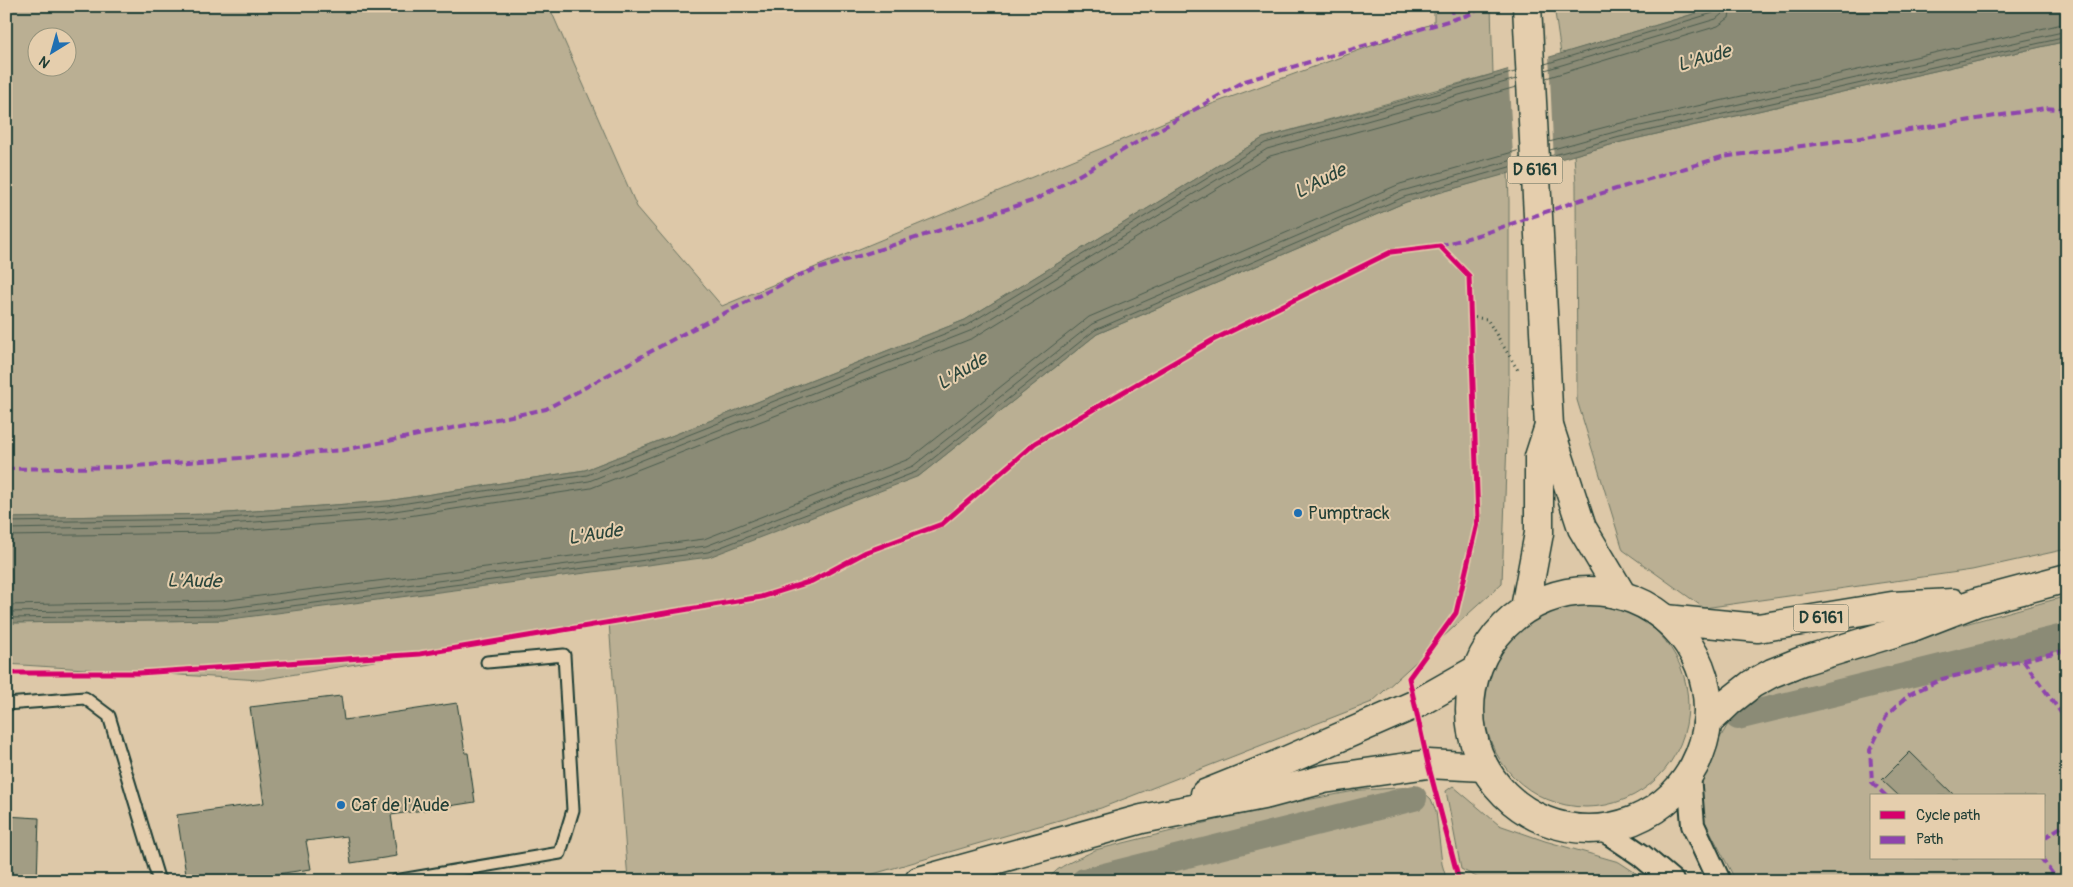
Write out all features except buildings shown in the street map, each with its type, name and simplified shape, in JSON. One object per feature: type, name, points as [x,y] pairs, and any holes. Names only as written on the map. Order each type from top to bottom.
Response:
[{"type":"main road","name":"D 6161","points":[[1527,6],[1549,426],[1582,528],[1622,595]]},
{"type":"main road","name":"D 6161","points":[[1525,608],[1538,533],[1539,457],[1549,426]]},
{"type":"main road","name":"D 6161","points":[[1707,723],[1734,698],[1772,673],[1802,661],[1910,628],[1977,602],[2067,578]]},
{"type":"main road","points":[[1572,591],[1622,595],[1666,619],[1691,648],[1700,667],[1705,685],[1707,723],[1701,750],[1688,775],[1665,802],[1650,813],[1617,825],[1600,828],[1577,828],[1554,824],[1532,815],[1514,802],[1498,786],[1484,767],[1474,745],[1470,720],[1470,696],[1476,670],[1485,650],[1495,635],[1525,608],[1551,596],[1572,591]]},
{"type":"main road","name":"D 6161","points":[[1666,619],[1758,628],[1892,606],[1977,602]]},
{"type":"main road","points":[[1142,818],[1267,769],[1416,704],[1476,670]]},
{"type":"main road","points":[[919,881],[1142,818],[1268,794],[1324,779],[1428,764],[1484,767]]},
{"type":"street","points":[[1688,775],[1693,825],[1719,881]]},
{"type":"street","points":[[1600,828],[1641,855],[1672,881]]},
{"type":"lane","points":[[395,881],[560,852],[573,810],[564,655],[487,662]]},
{"type":"lane","points":[[6,704],[85,698],[109,716],[158,878],[161,881]]},
{"type":"path","points":[[1470,316],[1487,319],[1518,372],[1545,370]]},
{"type":"path","points":[[1428,764],[1459,881]]},
{"type":"path","points":[[1457,873],[1472,881]]},
{"type":"shaded area","points":[[6,6],[549,6],[637,207],[722,306],[1179,116],[1434,23],[1434,6],[1491,6],[1493,74],[1263,138],[965,320],[585,470],[387,501],[214,514],[6,518]]},
{"type":"shaded area","points":[[1554,6],[1720,6],[1561,54]]},
{"type":"shaded area","points":[[2067,41],[2067,549],[1972,570],[1704,608],[1623,550],[1577,400],[1576,184],[1574,155],[1621,142]]},
{"type":"shaded area","points":[[1508,173],[1509,383],[1502,583],[1372,702],[1101,808],[849,881],[628,881],[609,622],[260,680],[6,664],[6,623],[223,620],[919,476],[1097,334],[1406,202]]},
{"type":"shaded area","points":[[2067,596],[2067,881],[1736,881],[1699,810],[1701,779],[1717,743],[1741,702],[1801,669]]},
{"type":"shaded area","points":[[1586,603],[1606,605],[1634,615],[1651,626],[1665,640],[1680,666],[1686,685],[1688,705],[1686,725],[1676,753],[1665,770],[1651,784],[1625,799],[1606,805],[1586,807],[1566,805],[1538,795],[1521,784],[1507,770],[1492,744],[1486,725],[1484,705],[1486,685],[1496,657],[1507,640],[1521,626],[1547,611],[1566,605]]},
{"type":"shaded area","points":[[1453,786],[1499,825],[1545,841],[1619,862],[1648,881],[1484,881],[1461,869],[1446,791]]},
{"type":"shaded area","points":[[1418,787],[1431,799],[1436,811],[1442,864],[1447,881],[1047,881],[1063,866],[1095,850],[1269,807],[1360,790]]},
{"type":"water","name":"L'Aude","points":[[1720,6],[2067,6],[2067,41],[1621,142],[1406,202],[1097,334],[919,476],[709,557],[223,620],[6,623],[6,518],[214,514],[387,501],[585,470],[965,320],[1263,138],[1430,93]]},
{"type":"pier","points":[[1549,55],[1554,163],[1514,174],[1508,67]]},
{"type":"waterway","points":[[1738,717],[2067,636]]},
{"type":"waterway","points":[[1084,881],[1414,798]]},
{"type":"marked path","points":[[1452,6],[1453,20]]},
{"type":"marked path","points":[[6,469],[123,467],[344,450],[546,409],[679,336],[802,274],[1035,200],[1245,81],[1468,15],[1485,6]]},
{"type":"marked path","points":[[1440,246],[1485,233],[1583,199],[1722,157],[1860,138],[2045,108],[2067,110]]},
{"type":"marked path","points":[[1884,794],[1872,782],[1870,750],[1887,715],[1910,694],[1942,679],[2067,650]]},
{"type":"marked path","points":[[2023,660],[2067,721]]},
{"type":"marked path","points":[[2046,837],[2067,823]]},
{"type":"marked path","points":[[2042,860],[2058,881]]},
{"type":"cycle path","points":[[6,673],[139,673],[420,654],[761,597],[812,581],[866,552],[942,524],[1035,443],[1213,340],[1391,252],[1440,246],[1469,276],[1478,519],[1456,613],[1409,678],[1428,764],[1459,881]]},
{"type":"place","name":"Pumptrack","points":[[1298,513]]},
{"type":"place","name":"Caf de l'Aude","points":[[341,805]]}]
